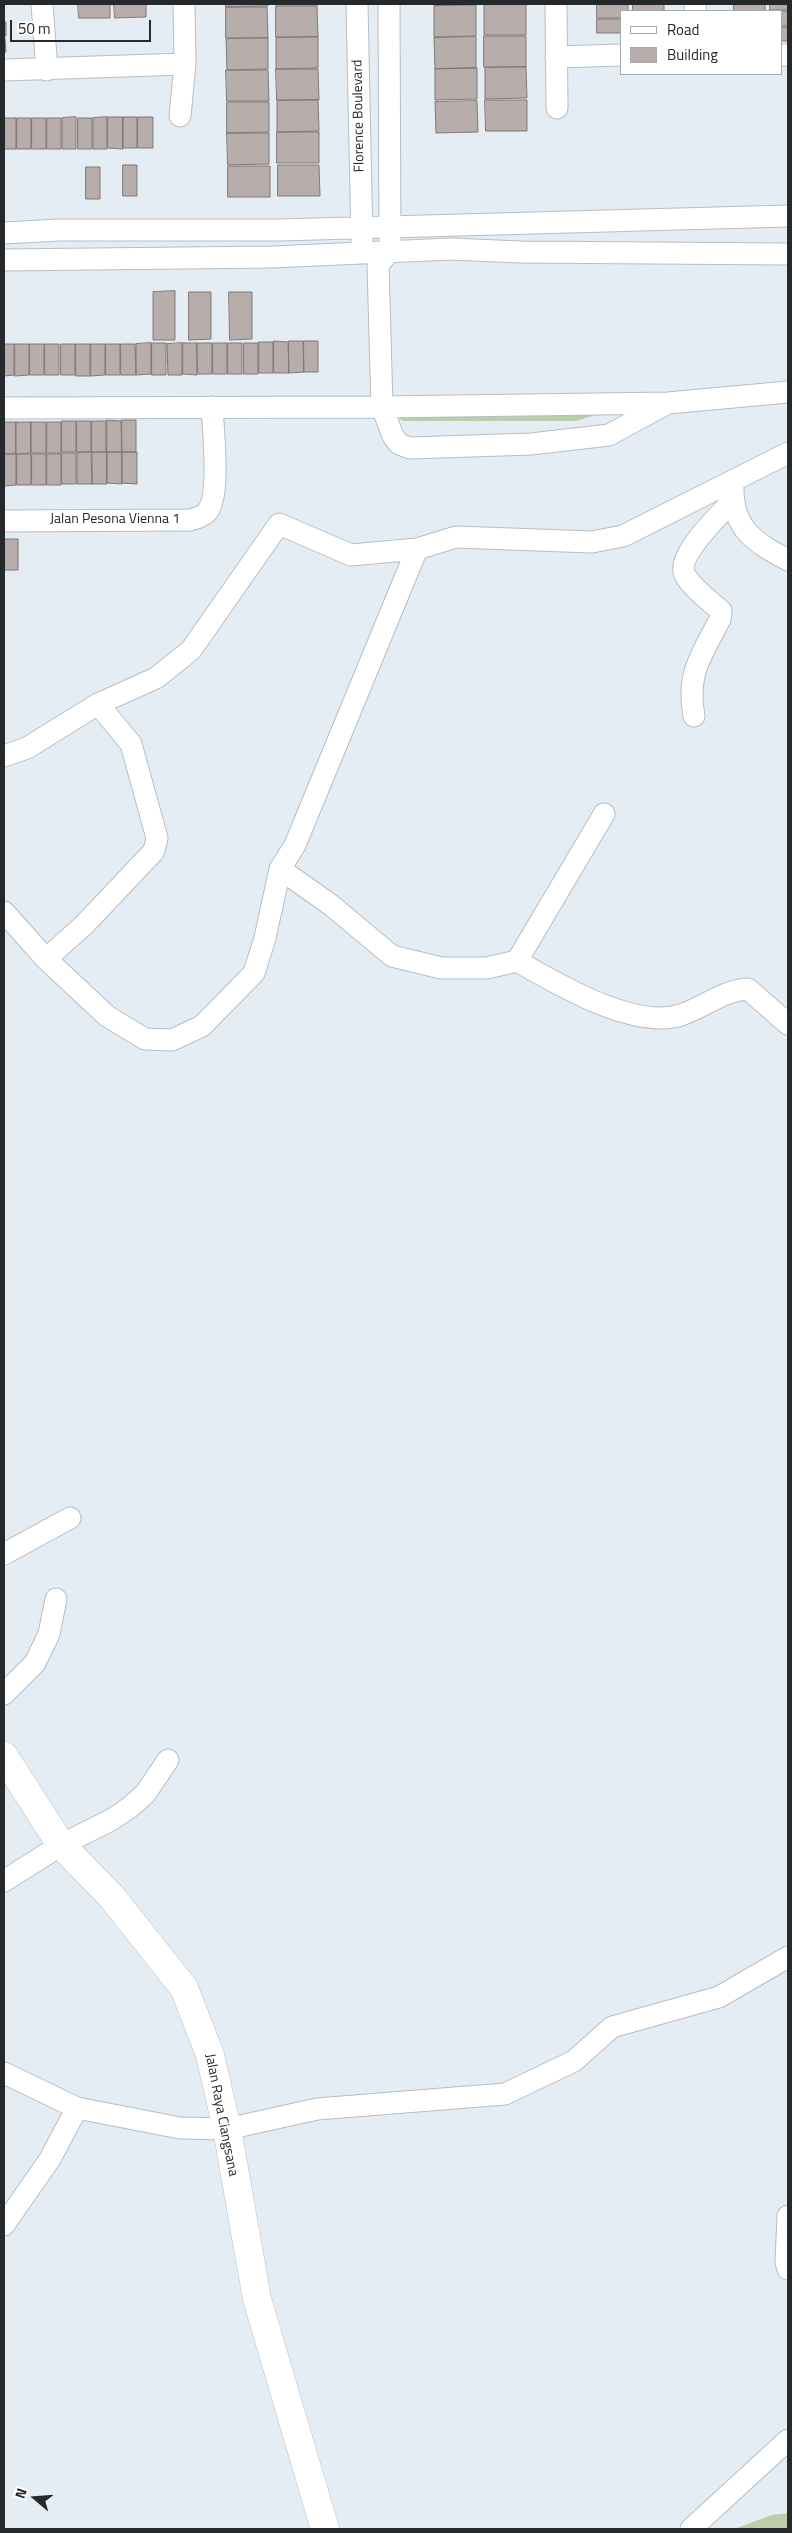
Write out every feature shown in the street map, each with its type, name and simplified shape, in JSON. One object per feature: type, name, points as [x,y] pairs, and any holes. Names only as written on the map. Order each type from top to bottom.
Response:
[{"type":"main road","name":"Jalan Raya Ciangsana","points":[[4,1756],[61,1845],[112,1896],[184,1988],[210,2054],[226,2129],[257,2299],[325,2529]]},
{"type":"street","points":[[42,4],[47,70]]},
{"type":"street","points":[[180,116],[185,64],[184,4]]},
{"type":"street","name":"Florence Boulevard","points":[[357,4],[362,252]]},
{"type":"street","points":[[388,4],[390,227],[384,258],[382,407],[392,436],[399,444],[410,448],[531,444],[609,435],[668,403]]},
{"type":"street","points":[[556,4],[557,108]]},
{"type":"street","points":[[556,57],[620,56]]},
{"type":"street","points":[[4,70],[185,64]]},
{"type":"street","points":[[4,232],[361,228],[788,216]]},
{"type":"street","points":[[4,260],[273,257],[362,252],[384,258],[450,249],[521,252],[788,254]]},
{"type":"street","points":[[4,408],[382,407],[668,403],[788,392]]},
{"type":"street","name":"Jalan Pesona Vienna 1","points":[[4,521],[190,520],[199,518],[208,511],[214,492],[212,407]]},
{"type":"street","points":[[4,756],[28,748],[98,704],[156,678],[191,650],[279,524],[351,555],[417,549],[456,537],[592,542],[624,536],[788,453]]},
{"type":"street","points":[[734,479],[733,500],[741,523],[750,537],[788,560]]},
{"type":"street","points":[[694,716],[690,690],[694,671],[722,614],[685,575],[683,564],[692,546],[733,500]]},
{"type":"street","points":[[4,912],[46,960],[106,1016],[145,1039],[172,1040],[202,1026],[254,973],[265,938],[280,869],[295,845],[417,549]]},
{"type":"street","points":[[46,960],[90,918],[154,851],[156,845],[157,838],[130,744],[98,704]]},
{"type":"street","points":[[517,961],[604,814]]},
{"type":"street","points":[[280,869],[330,905],[392,956],[441,968],[487,968],[517,961],[568,990],[612,1008],[653,1017],[668,1018],[681,1015],[736,989],[748,989],[788,1024]]},
{"type":"street","points":[[4,1554],[70,1518]]},
{"type":"street","points":[[4,1694],[35,1663],[49,1634],[56,1599]]},
{"type":"street","points":[[4,1881],[61,1845],[111,1820],[129,1808],[145,1794],[168,1760]]},
{"type":"street","points":[[4,2073],[77,2108],[180,2128],[226,2129],[317,2109],[505,2094],[574,2061],[612,2027],[719,1997],[788,1957]]},
{"type":"street","points":[[4,2225],[50,2159],[77,2108]]},
{"type":"street","points":[[788,2216],[786,2262],[788,2269]]},
{"type":"street","points":[[690,2529],[788,2440]]},
{"type":"green space","points":[[618,408],[576,421],[403,421],[391,413]]},
{"type":"green space","points":[[788,2513],[788,2529],[734,2529],[772,2515]]},
{"type":"building","points":[[78,4],[110,4],[110,18],[79,18]]},
{"type":"building","points":[[114,4],[146,4],[146,17],[115,18]]},
{"type":"building","points":[[226,4],[268,4],[268,6],[226,7]]},
{"type":"building","points":[[318,4],[318,5],[276,5]]},
{"type":"building","points":[[476,4],[476,5],[434,5]]},
{"type":"building","points":[[526,4],[526,35],[484,35],[484,5]]},
{"type":"building","points":[[597,4],[628,4],[628,10],[620,10],[620,18],[597,18]]},
{"type":"building","points":[[633,4],[664,4],[664,10],[633,10]]},
{"type":"building","points":[[734,4],[765,4],[765,10],[734,10]]},
{"type":"building","points":[[770,4],[788,4],[788,10],[770,10]]},
{"type":"building","points":[[476,5],[476,36],[434,37],[434,6]]},
{"type":"building","points":[[276,6],[317,6],[318,37],[276,37]]},
{"type":"building","points":[[226,7],[267,7],[268,38],[226,38]]},
{"type":"building","points":[[782,11],[788,11],[788,26],[782,26]]},
{"type":"building","points":[[597,19],[620,19],[620,33],[597,33]]},
{"type":"building","points":[[4,22],[6,22],[6,36],[4,36]]},
{"type":"building","points":[[782,27],[788,27],[788,41],[782,41]]},
{"type":"building","points":[[484,36],[526,36],[526,67],[484,67]]},
{"type":"building","points":[[318,37],[318,68],[276,69],[276,38]]},
{"type":"building","points":[[476,37],[476,68],[435,69],[434,38]]},
{"type":"building","points":[[5,38],[6,52],[4,52]]},
{"type":"building","points":[[268,38],[268,69],[227,70],[226,39]]},
{"type":"building","points":[[526,67],[527,98],[485,99],[485,68]]},
{"type":"building","points":[[477,68],[477,99],[435,100],[435,69]]},
{"type":"building","points":[[276,69],[318,69],[319,100],[277,100]]},
{"type":"building","points":[[226,70],[268,70],[269,101],[227,101]]},
{"type":"building","points":[[318,100],[319,131],[277,132],[277,101]]},
{"type":"building","points":[[485,100],[527,100],[527,131],[486,131]]},
{"type":"building","points":[[477,101],[478,132],[436,133],[435,102]]},
{"type":"building","points":[[227,102],[269,102],[269,132],[227,133]]},
{"type":"building","points":[[76,117],[76,149],[62,149],[62,118]]},
{"type":"building","points":[[107,117],[107,149],[93,149],[93,118]]},
{"type":"building","points":[[108,117],[123,117],[123,149],[108,148]]},
{"type":"building","points":[[123,117],[137,117],[137,148],[123,148]]},
{"type":"building","points":[[138,117],[153,117],[153,148],[138,148]]},
{"type":"building","points":[[4,118],[16,118],[16,149],[4,149]]},
{"type":"building","points":[[17,118],[31,118],[31,149],[17,149]]},
{"type":"building","points":[[32,118],[46,118],[46,149],[32,149]]},
{"type":"building","points":[[47,118],[61,118],[61,149],[47,149]]},
{"type":"building","points":[[78,118],[92,118],[92,149],[78,149]]},
{"type":"building","points":[[277,132],[319,132],[319,163],[277,163]]},
{"type":"building","points":[[227,133],[269,133],[269,164],[228,165]]},
{"type":"building","points":[[123,165],[137,165],[137,196],[123,196]]},
{"type":"building","points":[[278,165],[319,165],[320,196],[278,196]]},
{"type":"building","points":[[228,166],[270,166],[270,197],[228,197]]},
{"type":"building","points":[[86,167],[100,167],[100,199],[86,199]]},
{"type":"building","points":[[175,291],[175,340],[153,340],[153,292]]},
{"type":"building","points":[[189,292],[211,292],[211,339],[189,340]]},
{"type":"building","points":[[229,292],[252,292],[252,339],[230,340]]},
{"type":"building","points":[[274,341],[288,342],[289,373],[274,373]]},
{"type":"building","points":[[289,341],[303,341],[304,372],[289,373]]},
{"type":"building","points":[[304,341],[318,341],[318,372],[304,372]]},
{"type":"building","points":[[259,342],[273,342],[273,373],[259,373]]},
{"type":"building","points":[[151,343],[151,374],[136,375],[136,344]]},
{"type":"building","points":[[152,343],[166,343],[166,375],[152,375]]},
{"type":"building","points":[[182,343],[182,375],[168,375],[167,344]]},
{"type":"building","points":[[183,343],[197,343],[197,375],[183,374]]},
{"type":"building","points":[[197,343],[212,343],[212,374],[198,374]]},
{"type":"building","points":[[213,343],[227,343],[227,374],[213,374]]},
{"type":"building","points":[[228,343],[242,343],[242,374],[228,374]]},
{"type":"building","points":[[244,343],[258,343],[258,374],[244,374]]},
{"type":"building","points":[[4,344],[14,344],[14,375],[4,376]]},
{"type":"building","points":[[15,344],[29,344],[29,375],[15,376]]},
{"type":"building","points":[[30,344],[44,344],[44,375],[30,375]]},
{"type":"building","points":[[45,344],[59,344],[59,375],[45,375]]},
{"type":"building","points":[[61,344],[75,344],[75,375],[61,375]]},
{"type":"building","points":[[76,344],[90,344],[90,376],[76,376]]},
{"type":"building","points":[[91,344],[105,344],[105,375],[91,376]]},
{"type":"building","points":[[106,344],[120,344],[120,375],[106,375]]},
{"type":"building","points":[[121,344],[135,344],[136,375],[121,375]]},
{"type":"building","points":[[107,420],[121,421],[122,452],[107,452]]},
{"type":"building","points":[[122,420],[136,420],[136,452],[122,452]]},
{"type":"building","points":[[62,421],[76,421],[76,452],[62,452]]},
{"type":"building","points":[[77,421],[91,421],[91,452],[77,452]]},
{"type":"building","points":[[92,421],[106,421],[106,452],[92,452]]},
{"type":"building","points":[[4,422],[16,422],[16,453],[4,454]]},
{"type":"building","points":[[16,422],[31,422],[31,453],[16,454]]},
{"type":"building","points":[[31,422],[46,422],[46,453],[31,453]]},
{"type":"building","points":[[47,422],[61,422],[61,453],[47,453]]},
{"type":"building","points":[[91,452],[92,484],[77,484],[77,453]]},
{"type":"building","points":[[107,452],[122,452],[122,484],[107,483]]},
{"type":"building","points":[[107,452],[107,484],[92,484],[92,453]]},
{"type":"building","points":[[122,452],[137,452],[137,484],[122,483]]},
{"type":"building","points":[[62,453],[76,453],[76,484],[62,484]]},
{"type":"building","points":[[4,454],[16,454],[16,485],[4,486]]},
{"type":"building","points":[[17,454],[31,454],[31,485],[17,485]]},
{"type":"building","points":[[32,454],[46,454],[46,485],[32,485]]},
{"type":"building","points":[[47,454],[61,454],[61,485],[47,485]]},
{"type":"building","points":[[4,539],[18,539],[18,570],[4,570]]}]
